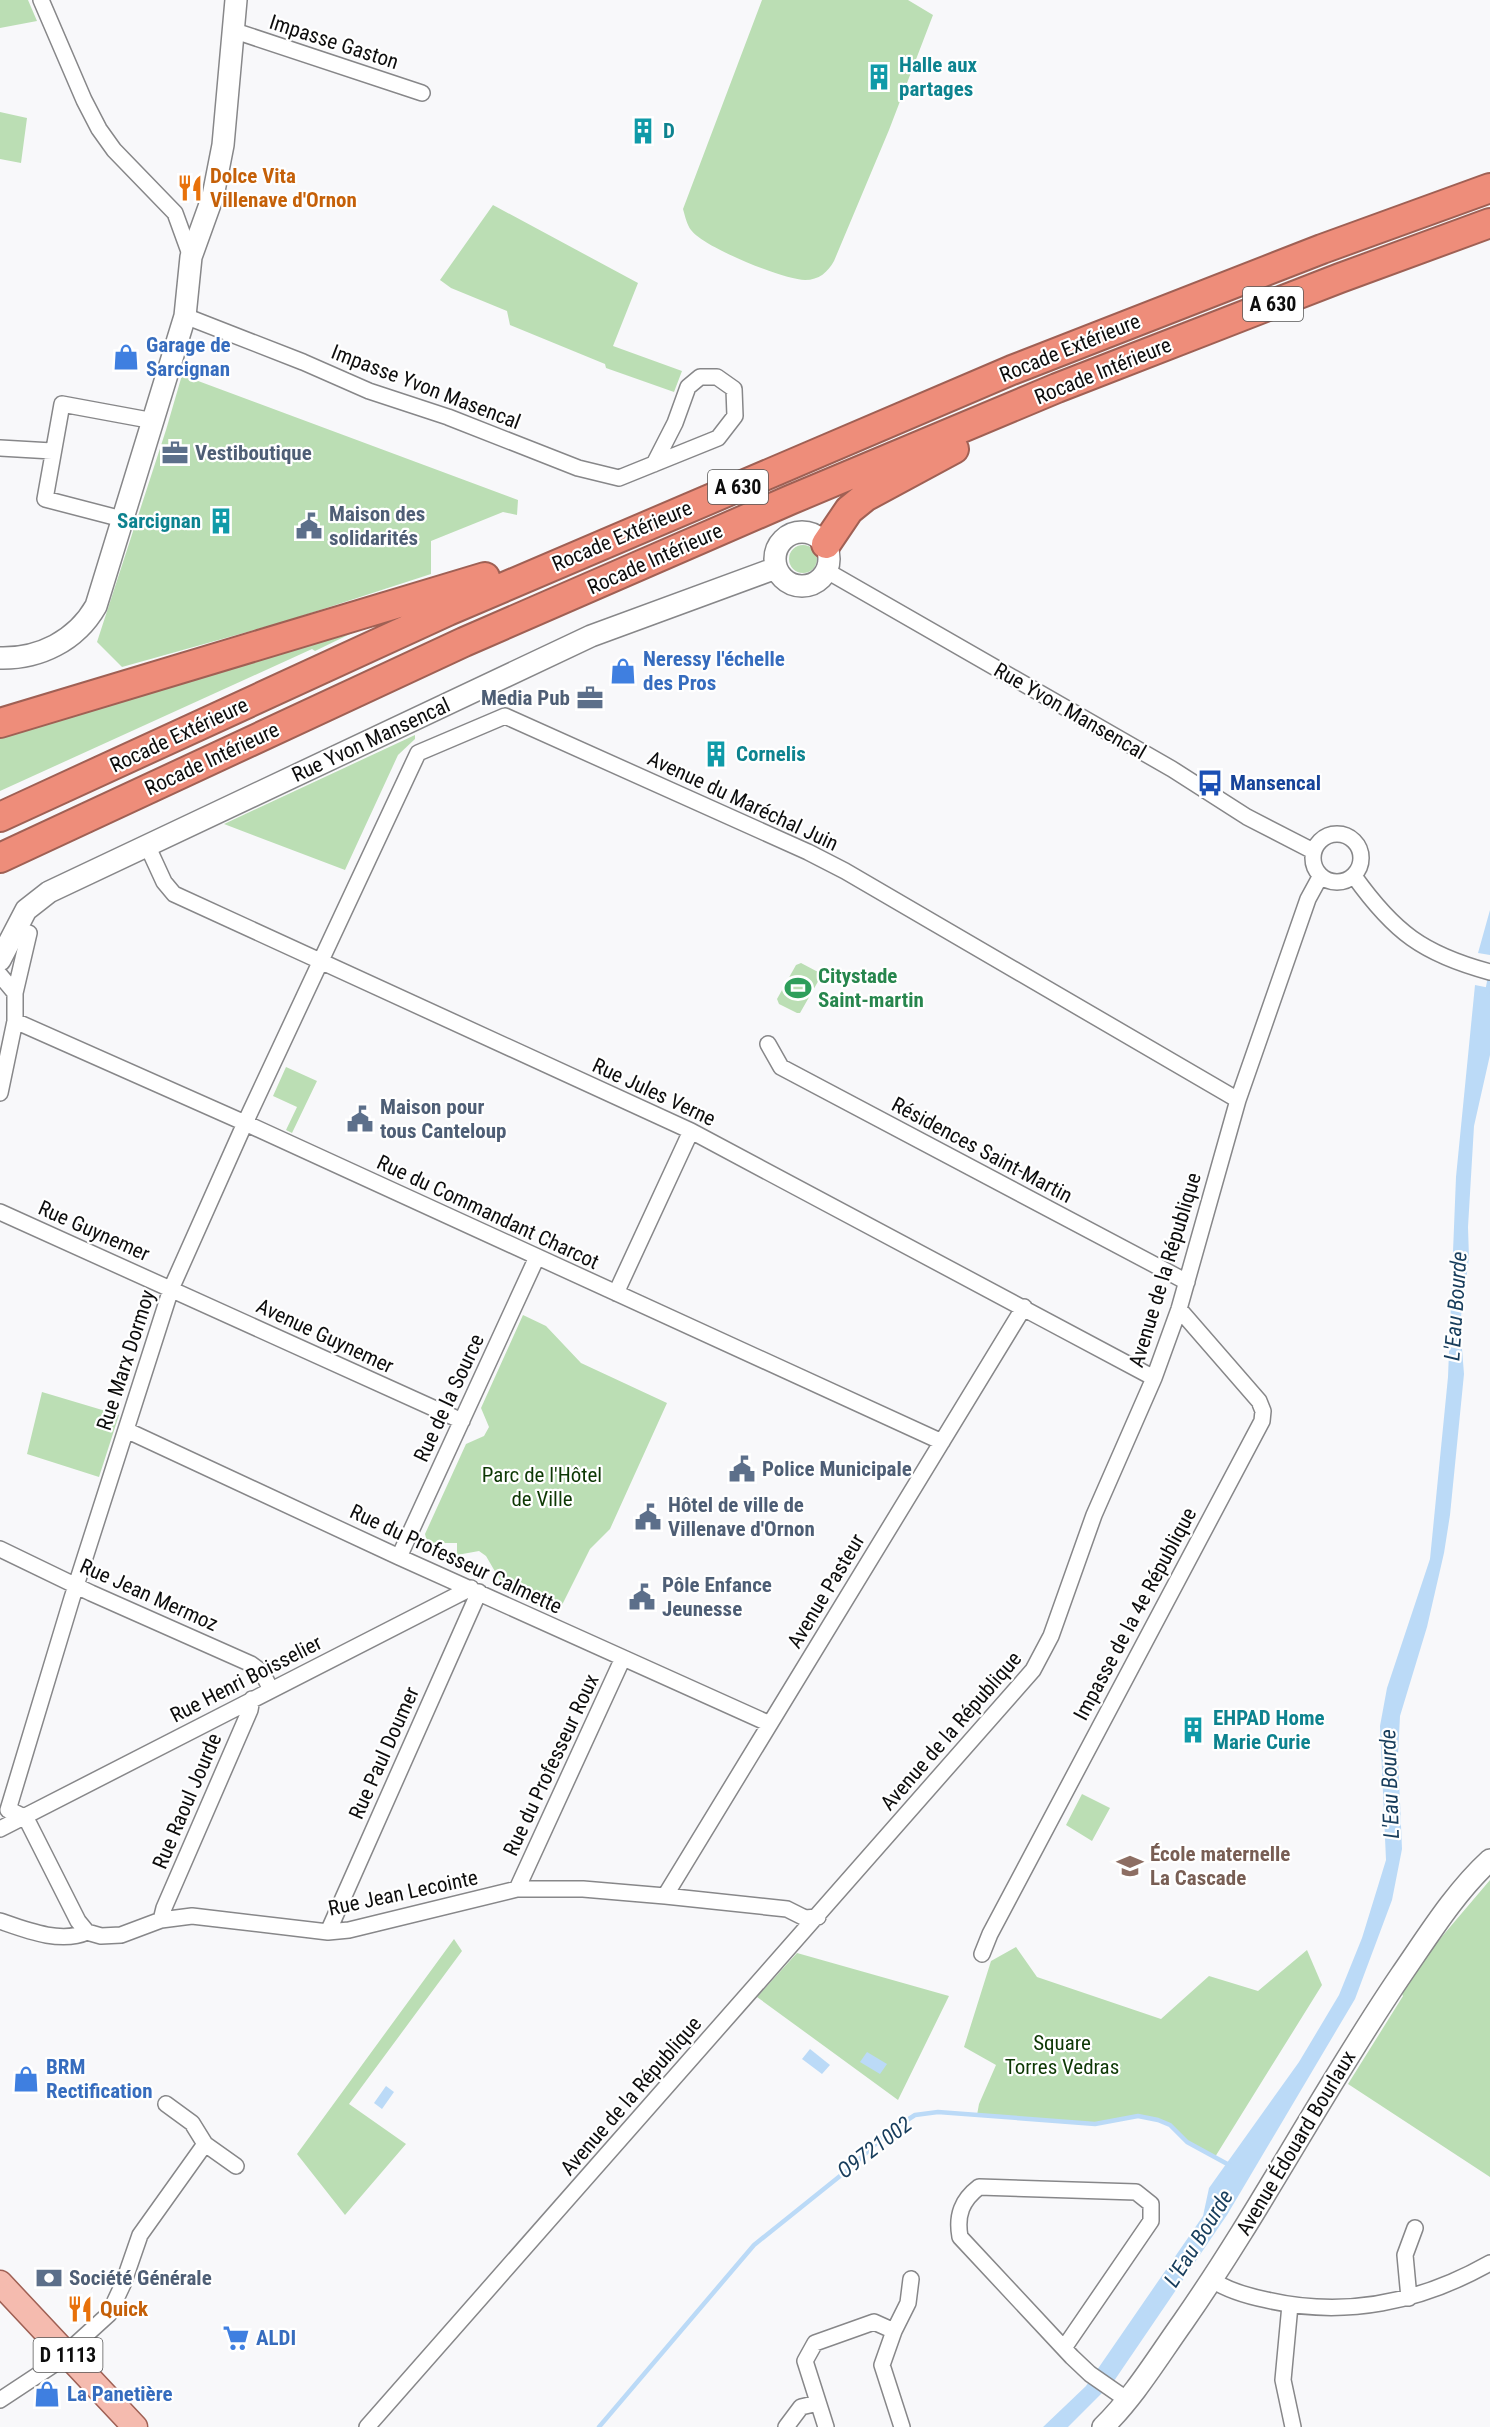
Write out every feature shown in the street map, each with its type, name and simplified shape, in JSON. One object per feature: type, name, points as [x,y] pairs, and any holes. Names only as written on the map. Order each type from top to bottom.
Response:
[{"type":"highway","name":"Rocade Extérieure","points":[[0,818],[448,611],[1012,370],[1322,249],[1490,188]]},
{"type":"highway","name":"Rocade Intérieure","points":[[0,858],[464,642],[790,500],[1057,388],[1340,278],[1490,223]]},
{"type":"highway","points":[[826,558],[849,510],[866,496],[981,436],[1057,388]]},
{"type":"highway","points":[[0,723],[474,581],[595,533],[733,489]]},
{"type":"main road","name":"D 1113","points":[[0,2283],[135,2427]]},
{"type":"street","points":[[41,0],[99,129],[114,150],[175,213],[191,257]]},
{"type":"street","points":[[0,658],[32,656],[47,650],[75,633],[88,620],[96,606],[185,316],[191,257],[213,196],[219,171],[236,0]]},
{"type":"street","name":"Impasse Gaston","points":[[232,30],[422,93]]},
{"type":"street","name":"Impasse Yvon Masencal","points":[[185,316],[303,362],[369,391],[448,417],[578,468],[619,478],[654,464],[718,438],[735,416],[734,389],[717,377],[700,377],[688,387],[675,423],[654,464]]},
{"type":"street","points":[[122,519],[45,499],[62,404],[154,421]]},
{"type":"street","points":[[0,448],[52,451]]},
{"type":"street","points":[[803,531],[820,537],[826,558],[821,579],[805,586],[788,582],[776,568],[776,551],[786,536],[803,531]]},
{"type":"street","name":"Rue Yvon Mansencal","points":[[826,558],[1172,769],[1247,818],[1313,851]]},
{"type":"street","name":"Rue Yvon Mansencal","points":[[0,960],[26,910],[50,892],[591,636],[776,568]]},
{"type":"street","points":[[0,645],[27,642],[54,631],[79,612],[102,584]]},
{"type":"street","name":"Avenue du Maréchal Juin","points":[[321,962],[418,753],[505,716],[845,871],[1238,1100]]},
{"type":"street","points":[[1330,835],[1346,835],[1358,846],[1361,853],[1359,869],[1354,876],[1341,883],[1334,883],[1320,877],[1313,865],[1313,851],[1323,838],[1330,835]]},
{"type":"street","name":"Rue Jules Verne","points":[[147,845],[164,882],[174,894],[691,1131],[1154,1378]]},
{"type":"street","points":[[1354,876],[1394,926],[1415,942],[1465,965],[1490,972]]},
{"type":"street","name":"Avenue de la République","points":[[367,2427],[1034,1670],[1051,1636],[1095,1515],[1154,1378],[1179,1309],[1238,1100],[1308,899],[1320,877]]},
{"type":"street","points":[[0,1093],[15,1022],[15,993],[29,933]]},
{"type":"street","name":"Rue Marx Dormoy","points":[[4,1809],[15,1787],[76,1585],[171,1288],[321,962]]},
{"type":"street","points":[[0,975],[15,993]]},
{"type":"street","name":"Rue du Commandant Charcot","points":[[15,1022],[245,1124],[942,1443]]},
{"type":"street","name":"Résidences Saint-Martin","points":[[768,1044],[781,1067],[1187,1282]]},
{"type":"street","points":[[616,1293],[691,1131]]},
{"type":"street","name":"Rue Guynemer","points":[[0,1212],[171,1288]]},
{"type":"street","name":"Rue de la Source","points":[[399,1557],[537,1257]]},
{"type":"street","name":"Avenue Guynemer","points":[[171,1288],[462,1421]]},
{"type":"street","name":"Avenue Pasteur","points":[[665,1896],[1024,1307]]},
{"type":"street","name":"Impasse de la 4e République","points":[[982,1954],[995,1923],[1262,1421],[1263,1411],[1259,1401],[1179,1309]]},
{"type":"street","name":"Rue du Professeur Calmette","points":[[126,1430],[399,1557],[770,1724]]},
{"type":"street","name":"Rue Jean Mermoz","points":[[0,1549],[250,1664],[262,1672],[271,1690]]},
{"type":"street","name":"Rue Henri Boisselier","points":[[0,1829],[271,1690],[475,1590]]},
{"type":"street","name":"Rue Paul Doumer","points":[[328,1932],[475,1590]]},
{"type":"street","name":"Rue du Professeur Roux","points":[[517,1889],[623,1658]]},
{"type":"street","name":"Rue Raoul Jourde","points":[[161,1920],[164,1908],[250,1710],[252,1700]]},
{"type":"street","points":[[4,1809],[24,1817],[78,1921],[87,1932]]},
{"type":"street","name":"Avenue Édouard Bourlaux","points":[[1103,2427],[1118,2394],[1212,2280],[1372,2018],[1469,1882],[1490,1860]]},
{"type":"street","name":"Rue Jean Lecointe","points":[[0,1921],[27,1930],[63,1936],[77,1936],[87,1932],[101,1936],[121,1935],[161,1920],[192,1916],[328,1932],[349,1930],[517,1889],[583,1889],[665,1896],[787,1909],[805,1918],[818,1917]]},
{"type":"street","points":[[166,2104],[192,2123],[205,2144],[236,2166]]},
{"type":"street","points":[[0,2400],[53,2365],[109,2314],[123,2284],[140,2235],[205,2144]]},
{"type":"street","points":[[1065,2348],[1151,2221],[1151,2204],[1136,2192],[979,2187],[965,2198],[958,2227],[960,2237],[1065,2348],[1090,2374],[1118,2394]]},
{"type":"street","points":[[1409,2298],[1405,2255],[1415,2228]]},
{"type":"street","points":[[1212,2280],[1228,2290],[1290,2305],[1351,2308],[1409,2298],[1464,2278],[1490,2263]]},
{"type":"street","points":[[902,2427],[882,2365],[894,2331],[908,2303],[911,2279]]},
{"type":"street","points":[[1290,2305],[1283,2379],[1293,2427]]},
{"type":"street","points":[[826,2427],[805,2361],[815,2343],[874,2322],[894,2331]]},
{"type":"street","points":[[786,2427],[801,2408],[818,2403]]},
{"type":"green space","points":[[0,0],[28,0],[37,21],[0,28]]},
{"type":"green space","points":[[762,0],[908,0],[933,15],[889,130],[834,261],[822,275],[810,280],[795,279],[763,269],[711,245],[691,230],[683,209]]},
{"type":"green space","points":[[0,112],[27,118],[21,163],[0,159]]},
{"type":"green space","points":[[493,205],[638,283],[613,346],[682,371],[674,392],[606,368],[605,364],[510,325],[507,311],[451,288],[440,280]]},
{"type":"green space","points":[[182,375],[518,500],[517,515],[503,512],[431,541],[431,574],[283,622],[122,667],[97,642]]},
{"type":"green space","points":[[803,545],[813,549],[817,559],[813,569],[803,573],[793,569],[789,559],[793,549]]},
{"type":"green space","points":[[381,619],[315,651],[312,649],[0,791],[0,729]]},
{"type":"green space","points":[[415,735],[415,739],[398,755],[345,870],[224,824]]},
{"type":"green space","name":"Citystade Saint-martin","points":[[801,963],[818,972],[820,978],[800,1013],[797,1013],[779,1004],[777,999],[796,965]]},
{"type":"green space","points":[[286,1067],[317,1081],[292,1133],[286,1130],[297,1107],[273,1096]]},
{"type":"green space","name":"Parc de l'Hôtel de Ville","points":[[523,1315],[546,1326],[581,1363],[667,1403],[610,1529],[590,1549],[557,1615],[507,1592],[486,1556],[479,1551],[457,1555],[457,1543],[441,1543],[440,1558],[429,1550],[425,1534],[466,1444],[484,1436],[489,1427],[481,1408]]},
{"type":"green space","points":[[42,1392],[119,1415],[99,1477],[27,1454]]},
{"type":"green space","points":[[1082,1794],[1110,1808],[1092,1841],[1066,1825]]},
{"type":"green space","points":[[1490,1880],[1490,2177],[1348,2084],[1403,1996],[1401,1992],[1433,1947]]},
{"type":"green space","points":[[454,1939],[462,1951],[349,2104],[406,2144],[345,2215],[297,2154]]},
{"type":"green space","name":"Square Torres Vedras","points":[[1016,1947],[1037,1977],[1161,2019],[1209,1976],[1258,1991],[1307,1950],[1322,1985],[1215,2157],[1187,2142],[1170,2125],[1138,2116],[1095,2124],[977,2115],[979,2104],[996,2065],[964,2047],[991,1961]]},
{"type":"green space","points":[[797,1953],[949,1996],[898,2100],[757,1997]]},
{"type":"water","points":[[1490,910],[1490,955],[1478,953]]},
{"type":"water","points":[[1475,985],[1490,988],[1490,1055],[1474,1126],[1468,1227],[1469,1258],[1460,1324],[1464,1374],[1444,1553],[1427,1627],[1400,1716],[1398,1755],[1402,1849],[1392,1900],[1355,1999],[1227,2215],[1114,2381],[1068,2427],[1043,2427],[1086,2386],[1203,2216],[1209,2188],[1299,2062],[1339,1995],[1362,1938],[1386,1860],[1380,1726],[1387,1688],[1430,1559],[1448,1377],[1456,1177]]},
{"type":"water","points":[[810,2049],[830,2065],[822,2074],[802,2059]]},
{"type":"water","points":[[867,2052],[887,2064],[880,2074],[860,2062]]},
{"type":"water","points":[[386,2086],[394,2092],[382,2109],[374,2103]]},
{"type":"waterway","name":"L'Eau Bourde","points":[[1487,993],[1490,978]]},
{"type":"waterway","name":"O9721002","points":[[599,2427],[754,2245],[850,2168],[887,2133],[915,2115],[938,2112],[1095,2124],[1138,2116],[1170,2125],[1187,2142],[1231,2166]]},
{"type":"place","name":"Halle aux partages","points":[[879,77]]},
{"type":"place","name":"D","points":[[643,131]]},
{"type":"place","name":"Dolce Vita Villenave d'Ornon","points":[[190,188]]},
{"type":"place","name":"Garage de Sarcignan","points":[[126,357]]},
{"type":"place","name":"Vestiboutique","points":[[175,453]]},
{"type":"place","name":"Sarcignan","points":[[221,521]]},
{"type":"place","name":"Maison des solidarités","points":[[309,526]]},
{"type":"place","name":"Neressy l'échelle des Pros","points":[[623,671]]},
{"type":"place","name":"Media Pub","points":[[590,698]]},
{"type":"place","name":"Cornelis","points":[[716,754]]},
{"type":"place","name":"Mansencal","points":[[1210,783]]},
{"type":"place","name":"Citystade Saint-martin","points":[[798,988]]},
{"type":"place","name":"Maison pour tous Canteloup","points":[[360,1119]]},
{"type":"place","name":"Police Municipale","points":[[742,1469]]},
{"type":"place","name":"Hôtel de ville de Villenave d'Ornon","points":[[648,1517]]},
{"type":"place","name":"Pôle Enfance Jeunesse","points":[[642,1597]]},
{"type":"place","name":"EHPAD Home Marie Curie","points":[[1193,1730]]},
{"type":"place","name":"École maternelle La Cascade","points":[[1130,1866]]},
{"type":"place","name":"BRM Rectification","points":[[26,2079]]},
{"type":"place","name":"Société Générale","points":[[49,2278]]},
{"type":"place","name":"Quick","points":[[80,2309]]},
{"type":"place","name":"ALDI","points":[[236,2338]]},
{"type":"place","name":"La Panetière","points":[[47,2394]]}]
